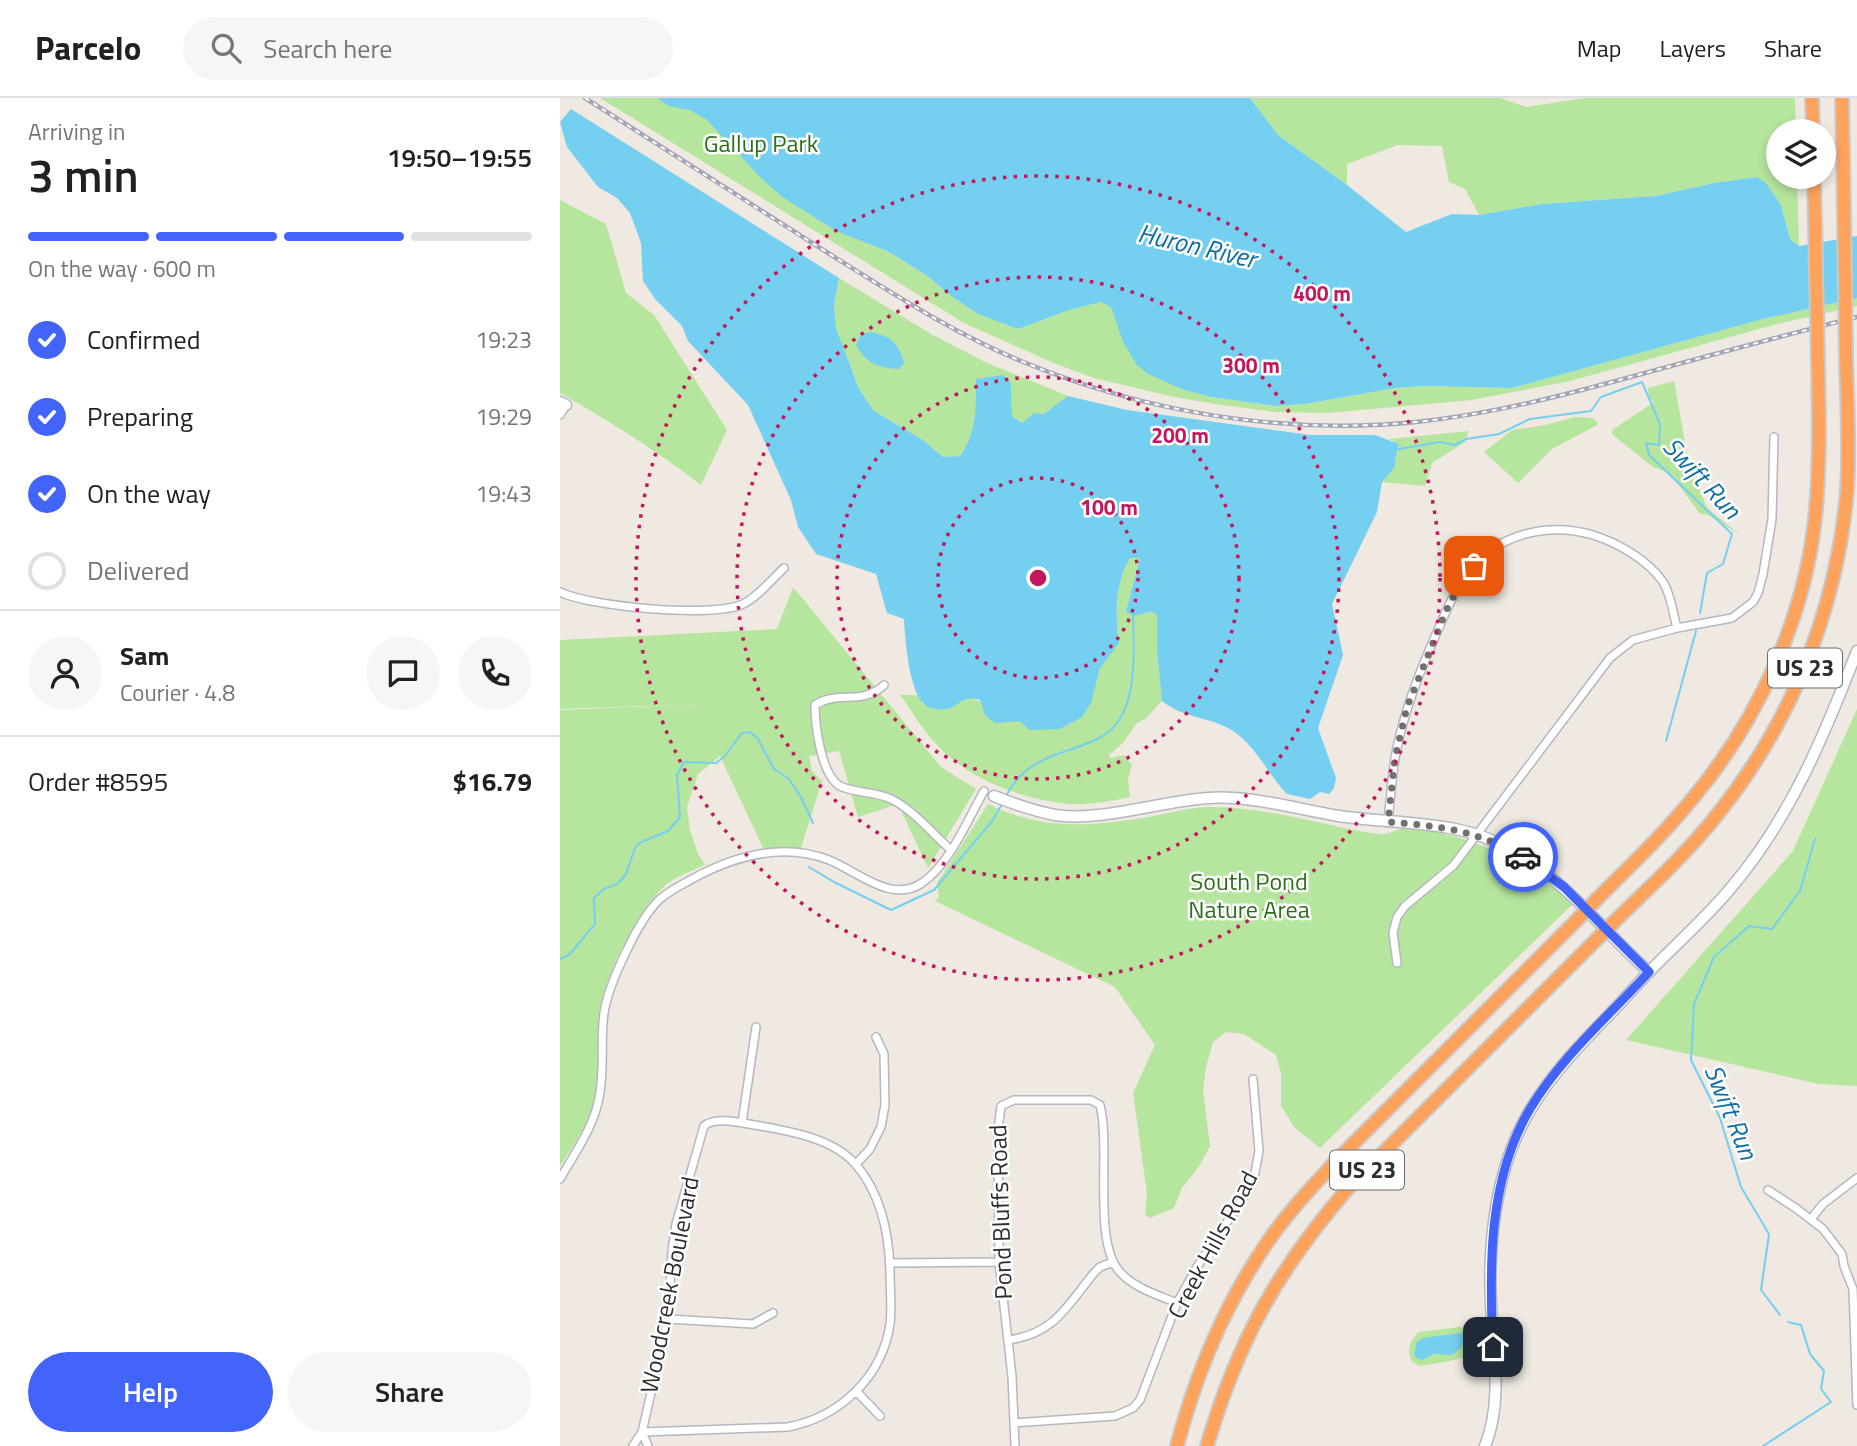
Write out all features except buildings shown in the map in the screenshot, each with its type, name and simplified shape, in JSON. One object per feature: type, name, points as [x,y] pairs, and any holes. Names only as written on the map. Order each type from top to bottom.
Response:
[{"type":"highway","points":[[1812,98],[1813,119]]},
{"type":"highway","name":"US 23","points":[[1207,1446],[1232,1368],[1254,1322],[1282,1273],[1318,1223],[1350,1186],[1693,843],[1743,782],[1768,741],[1806,666],[1822,621],[1841,539],[1849,449],[1842,98]]},
{"type":"highway","points":[[1843,191],[1850,98]]},
{"type":"highway","name":"US 23","points":[[1177,1446],[1186,1410],[1208,1353],[1233,1300],[1269,1240],[1304,1195],[1668,827],[1718,766],[1757,702],[1782,646],[1797,603],[1815,511],[1819,449],[1814,189]]},
{"type":"main road","points":[[1485,1446],[1492,1424],[1495,1397],[1492,1256],[1500,1192],[1514,1144],[1529,1110],[1590,1034],[1729,891],[1772,832],[1813,758],[1857,651]]},
{"type":"main road","points":[[994,796],[1057,815],[1075,816],[1228,797],[1388,822],[1436,825],[1475,834],[1505,846],[1547,873],[1649,972]]},
{"type":"street","points":[[560,415],[563,404]]},
{"type":"street","points":[[1397,963],[1393,933],[1397,916],[1405,906],[1453,866],[1610,658],[1633,640],[1677,628],[1732,618],[1753,603],[1758,593],[1772,519],[1773,437]]},
{"type":"street","points":[[1388,822],[1395,758],[1415,684],[1461,582],[1489,552],[1520,536],[1542,530],[1572,530],[1609,541],[1641,561],[1664,583],[1677,628]]},
{"type":"street","points":[[560,592],[613,604],[691,611],[726,610],[746,603],[784,568]]},
{"type":"street","points":[[884,685],[877,692],[863,697],[824,699],[815,705],[814,726],[830,777],[840,786],[880,794],[895,801],[951,850]]},
{"type":"street","points":[[560,1179],[593,1119],[599,1100],[604,1014],[608,995],[643,919],[659,900],[715,867],[749,855],[780,852],[801,853],[829,860],[868,881],[893,890],[909,890],[923,882],[951,850],[984,791]]},
{"type":"street","points":[[648,1446],[642,1432],[788,1427],[809,1423],[857,1392],[882,1354],[886,1339],[890,1316],[887,1229],[879,1204],[856,1164],[832,1147],[810,1137],[742,1124],[756,1027]]},
{"type":"street","points":[[856,1164],[870,1149],[881,1126],[885,1105],[884,1054],[876,1037]]},
{"type":"street","name":"Creek Hills Road","points":[[1014,1423],[1115,1416],[1133,1408],[1145,1390],[1177,1304],[1197,1267],[1247,1192],[1255,1173],[1259,1151],[1253,1079]]},
{"type":"street","name":"Pond Bluffs Road","points":[[1015,1446],[1009,1340],[999,1262],[998,1111],[1001,1106],[1014,1100],[1091,1100],[1100,1105],[1106,1227],[1113,1262]]},
{"type":"street","name":"Woodcreek Boulevard","points":[[633,1446],[642,1432],[667,1319],[676,1224],[702,1130],[712,1121],[742,1124]]},
{"type":"street","points":[[1811,1219],[1823,1204],[1857,1178]]},
{"type":"street","points":[[1768,1190],[1823,1229],[1842,1254],[1853,1289],[1857,1405]]},
{"type":"street","points":[[890,1263],[999,1262]]},
{"type":"street","points":[[1009,1340],[1031,1336],[1051,1325],[1094,1273],[1100,1267],[1113,1262],[1130,1281],[1177,1304]]},
{"type":"street","points":[[667,1319],[753,1324],[773,1313]]},
{"type":"street","points":[[857,1392],[880,1416]]},
{"type":"green space","name":"Gallup Park","points":[[600,98],[840,98],[836,231],[889,252],[929,277],[978,314],[1018,329],[1069,310],[1101,302],[1111,307],[1117,323],[1184,390],[1211,397],[1275,406],[1305,404],[1395,388],[1512,388],[1763,319],[1857,298],[1857,306],[1777,324],[1570,381],[1472,400],[1328,413],[1275,412],[1215,404],[1094,378],[964,323]]},
{"type":"green space","points":[[1250,98],[1500,98],[1526,107],[1585,98],[1795,98],[1796,119],[1766,119],[1766,188],[1756,177],[1655,196],[1542,204],[1479,215],[1465,189],[1449,182],[1442,146],[1398,145],[1347,164],[1347,185],[1278,135]]},
{"type":"green space","points":[[1767,189],[1797,189],[1799,246],[1790,239],[1781,205]]},
{"type":"green space","points":[[560,200],[606,224],[626,293],[654,315],[727,430],[701,485],[632,436],[560,393]]},
{"type":"green space","points":[[839,278],[931,334],[985,362],[1068,396],[1044,415],[1023,423],[1012,416],[1011,383],[976,379],[970,438],[960,456],[943,457],[923,440],[874,411],[859,389],[836,328],[834,305]]},
{"type":"green space","points":[[1674,381],[1689,465],[1707,508],[1739,534],[1708,515],[1700,514],[1670,473],[1653,467],[1612,434],[1612,430],[1654,402],[1649,398],[1648,388]]},
{"type":"green space","points":[[1575,417],[1593,418],[1599,424],[1552,449],[1518,483],[1484,452],[1512,430]]},
{"type":"green space","points":[[1469,431],[1464,443],[1432,463],[1425,486],[1382,482],[1394,465],[1399,444],[1389,439]]},
{"type":"green space","points":[[1130,558],[1140,558],[1126,611],[1157,614],[1157,652],[1162,701],[1146,718],[1136,724],[1123,743],[1109,755],[1111,758],[1124,755],[1132,765],[1128,779],[1130,797],[1078,804],[1035,798],[998,786],[948,756],[921,726],[900,695],[919,695],[923,704],[950,708],[970,697],[1020,721],[1060,729],[1072,722],[1088,706],[1100,667],[1119,643],[1117,599],[1121,577]]},
{"type":"green space","points":[[793,587],[941,767],[976,789],[928,868],[898,804],[858,817],[839,751],[809,756],[812,771],[822,781],[801,848],[764,850],[720,756],[698,774],[687,807],[690,831],[705,865],[671,881],[659,891],[625,942],[608,982],[599,1015],[598,1083],[593,1105],[583,1129],[560,1166],[560,710],[704,704],[560,709],[560,640],[777,629]]},
{"type":"green space","points":[[1857,709],[1857,1086],[1819,1084],[1626,1040],[1793,851]]},
{"type":"green space","name":"South Pond Nature Area","points":[[988,804],[1009,813],[1050,823],[1111,822],[1212,807],[1268,812],[1376,834],[1386,834],[1399,829],[1441,833],[1462,838],[1504,855],[1542,878],[1572,905],[1320,1148],[1295,1128],[1281,1106],[1281,1073],[1276,1055],[1244,1034],[1226,1032],[1213,1042],[1206,1067],[1203,1090],[1210,1146],[1198,1168],[1182,1188],[1174,1208],[1150,1218],[1145,1214],[1147,1193],[1133,1093],[1155,1045],[1115,987],[935,901],[939,897],[937,883]]},
{"type":"green space","points":[[1460,1327],[1472,1334],[1473,1346],[1470,1354],[1452,1361],[1420,1366],[1412,1362],[1410,1346],[1419,1332]]},
{"type":"water","name":"Huron River","points":[[657,98],[1250,98],[1278,135],[1406,232],[1452,214],[1479,215],[1542,204],[1655,196],[1756,177],[1765,182],[1766,189],[1770,189],[1781,205],[1790,239],[1799,246],[1857,236],[1857,298],[1763,319],[1512,388],[1395,388],[1305,404],[1275,406],[1211,397],[1184,390],[1148,374],[1137,365],[1123,342],[1111,307],[1101,302],[1069,310],[1018,329],[978,314],[929,277],[889,252],[836,231],[781,196],[706,119],[689,110],[669,106]]},
{"type":"water","points":[[571,109],[839,278],[834,305],[836,328],[859,389],[874,411],[923,440],[943,457],[960,456],[970,438],[976,379],[1003,375],[1011,383],[1012,416],[1022,423],[1034,413],[1044,414],[1068,396],[1127,410],[1310,435],[1375,435],[1399,444],[1394,468],[1382,482],[1377,512],[1332,604],[1343,655],[1318,728],[1336,778],[1334,788],[1329,794],[1320,792],[1310,799],[1287,794],[1237,734],[1220,724],[1179,711],[1162,701],[1157,652],[1157,614],[1150,612],[1133,616],[1126,611],[1140,558],[1130,558],[1121,577],[1117,599],[1119,643],[1100,668],[1091,703],[1082,717],[1060,729],[1029,730],[1020,721],[995,723],[985,715],[980,700],[968,699],[943,709],[924,704],[911,676],[904,619],[887,613],[876,574],[816,554],[798,527],[791,500],[748,405],[688,341],[682,326],[655,299],[643,281],[641,243],[630,213],[617,198],[598,187],[567,147],[560,122]]},
{"type":"water","points":[[871,332],[889,338],[897,345],[904,363],[899,369],[873,363],[860,351],[856,345],[861,334]]},
{"type":"water","points":[[1461,1333],[1465,1338],[1461,1348],[1452,1355],[1433,1354],[1423,1360],[1416,1358],[1414,1354],[1417,1342],[1423,1338]]},
{"type":"waterway","name":"Swift Run","points":[[1399,449],[1440,442],[1455,445],[1466,439],[1499,434],[1530,419],[1591,411],[1601,397],[1642,382],[1660,424],[1659,445],[1646,443],[1649,455],[1732,534],[1723,564],[1707,573],[1700,613]]},
{"type":"waterway","points":[[1006,796],[1016,781],[1035,765],[1101,737],[1112,729],[1120,718],[1133,675],[1133,616]]},
{"type":"waterway","name":"Swift Run","points":[[1666,741],[1696,631]]},
{"type":"waterway","points":[[560,959],[569,955],[595,924],[594,898],[604,889],[617,884],[626,874],[639,843],[668,831],[680,817],[677,775],[684,762],[716,763],[724,757],[742,733],[750,732],[758,739],[774,769],[789,779],[813,823]]},
{"type":"waterway","points":[[809,867],[891,910],[934,890],[993,820],[1002,804]]},
{"type":"waterway","name":"Swift Run","points":[[1780,1315],[1761,1290],[1769,1234],[1741,1187],[1720,1118],[1691,1060],[1694,1004],[1714,957],[1749,926],[1772,929],[1800,891],[1815,839]]},
{"type":"waterway","name":"Swift Run","points":[[1763,1446],[1831,1402],[1821,1389],[1824,1371],[1810,1354],[1801,1325],[1788,1322]]},
{"type":"railway","points":[[585,98],[876,283],[975,340],[1072,380],[1168,407],[1218,416],[1317,425],[1367,425],[1445,418],[1560,396],[1857,317]]},
{"type":"way so far","points":[[1474,566],[1461,582],[1446,611],[1407,707],[1395,758],[1388,822],[1458,829],[1505,846],[1523,857]]},
{"type":"route","points":[[1493,1347],[1491,1300],[1494,1238],[1500,1192],[1519,1131],[1529,1110],[1560,1068],[1649,972],[1564,887],[1523,857]]}]
